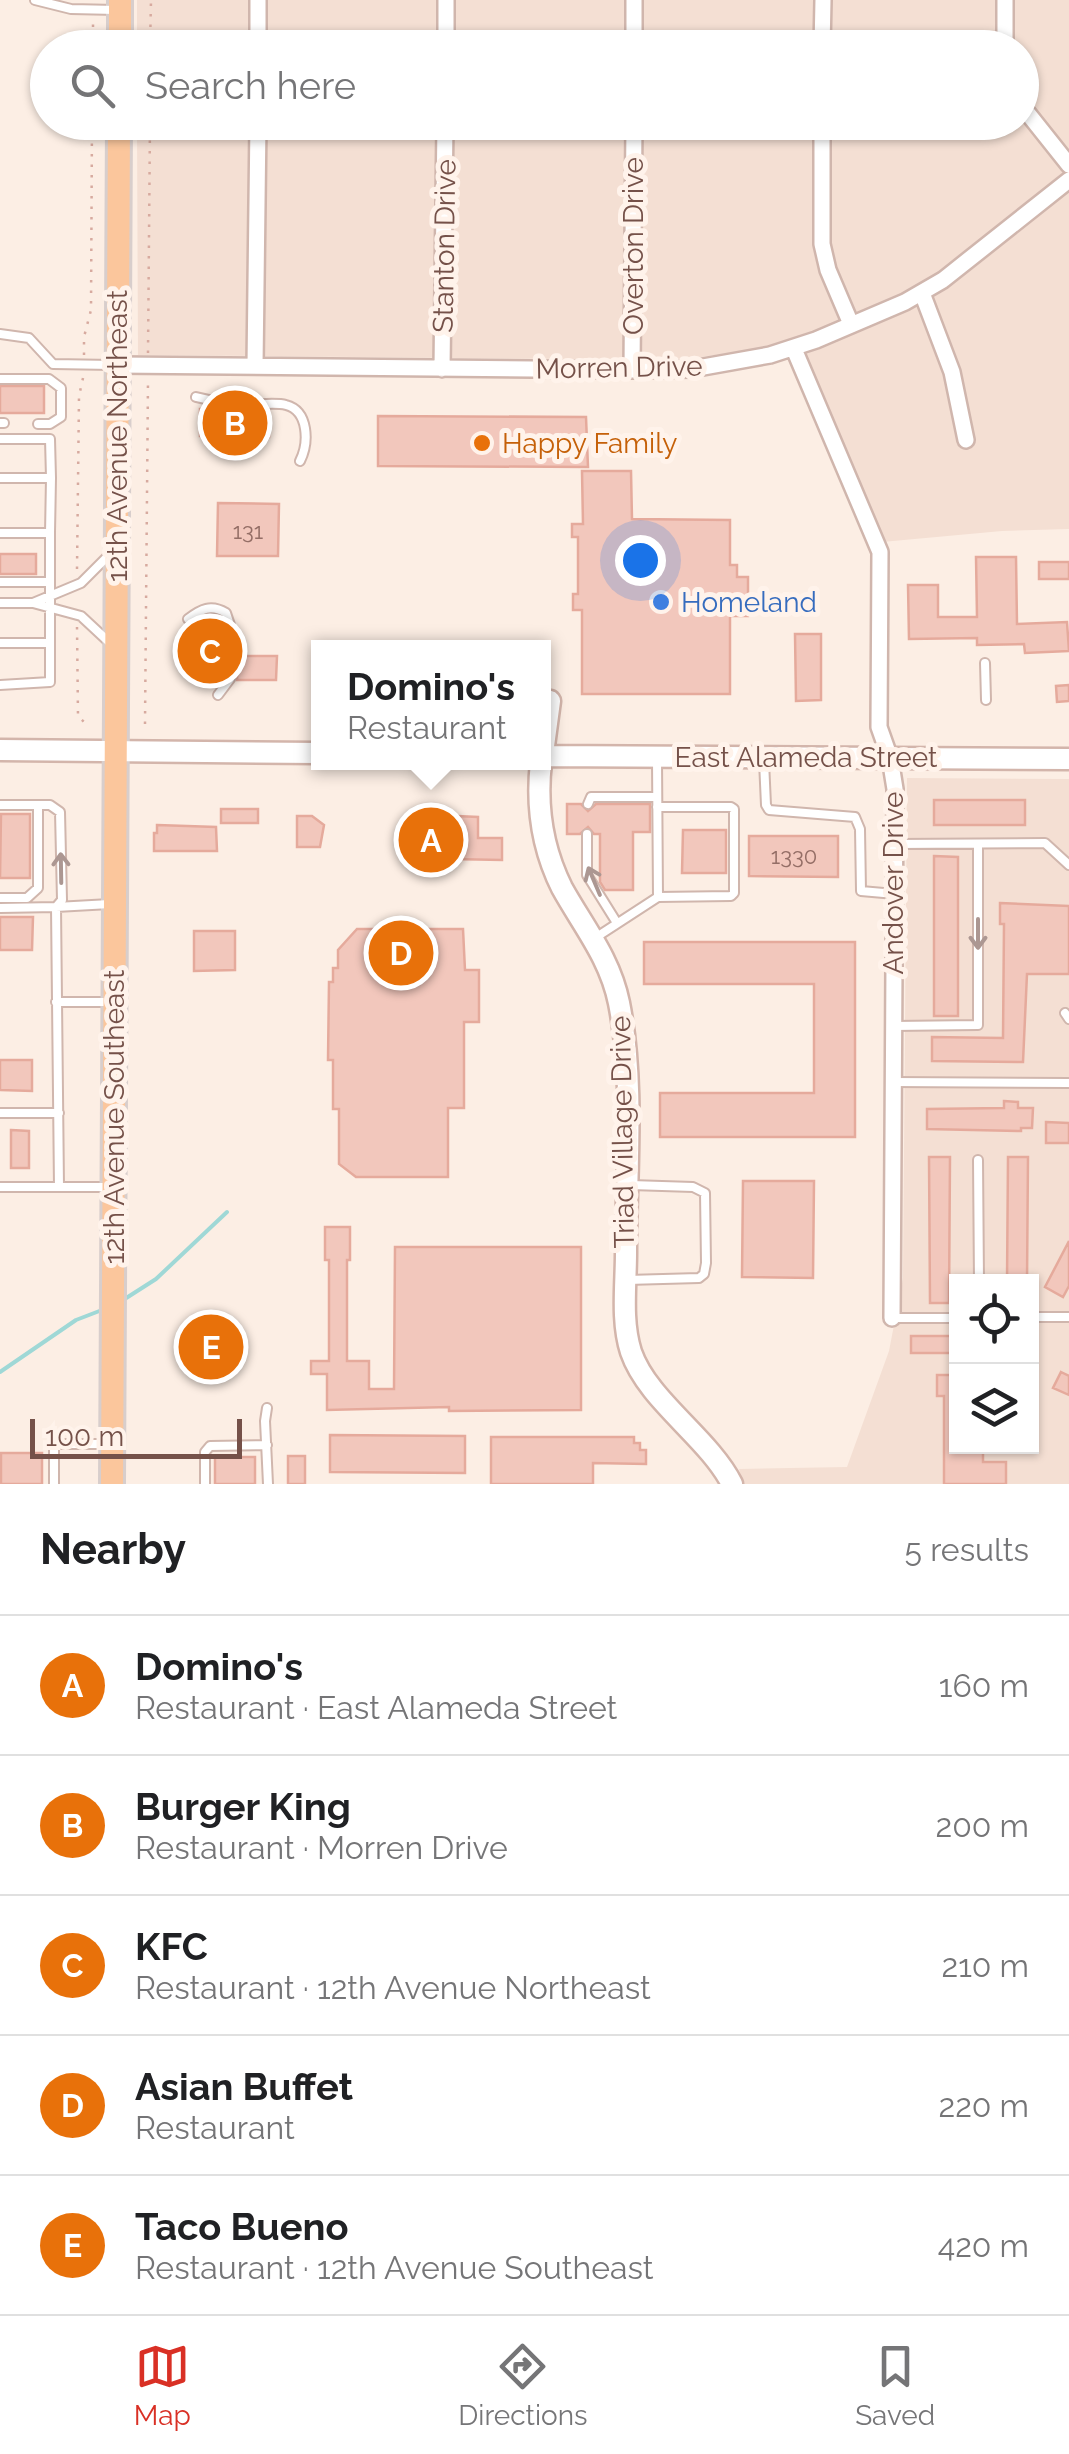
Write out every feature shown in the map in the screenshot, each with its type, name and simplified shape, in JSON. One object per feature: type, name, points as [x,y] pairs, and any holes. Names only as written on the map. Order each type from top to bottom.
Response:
[{"type":"main road","name":"12th Avenue Northeast","points":[[115,750],[119,140]]},
{"type":"main road","name":"12th Avenue Southeast","points":[[112,1484],[115,750]]},
{"type":"street","points":[[258,0],[258,30]]},
{"type":"street","points":[[446,0],[446,30]]},
{"type":"street","points":[[634,0],[634,30]]},
{"type":"street","points":[[822,30],[823,0]]},
{"type":"street","points":[[1005,30],[1006,0]]},
{"type":"street","points":[[1039,127],[1069,165]]},
{"type":"street","points":[[255,366],[258,140]]},
{"type":"street","name":"Stanton Drive","points":[[442,368],[445,140]]},
{"type":"street","name":"Overton Drive","points":[[632,370],[634,140]]},
{"type":"street","points":[[822,140],[822,244],[828,270],[851,324]]},
{"type":"street","name":"Morren Drive","points":[[118,366],[632,370],[723,365],[794,349],[922,293],[983,250],[1069,180]]},
{"type":"street","points":[[922,293],[952,372],[966,440]]},
{"type":"street","name":"Andover Drive","points":[[794,349],[878,545],[878,727],[890,758],[895,789],[892,1318]]},
{"type":"street","points":[[0,750],[311,752]]},
{"type":"street","name":"East Alameda Street","points":[[551,759],[1069,759]]},
{"type":"street","name":"Triad Village Drive","points":[[542,770],[540,824],[562,886],[595,938],[618,998],[626,1044],[627,1331],[634,1360],[732,1484]]},
{"type":"lane","points":[[35,0],[71,9],[120,5]]},
{"type":"lane","points":[[0,334],[29,338],[53,364],[118,366]]},
{"type":"lane","points":[[0,378],[49,379],[62,388],[61,417],[50,424],[38,424]]},
{"type":"lane","points":[[196,397],[219,403],[287,405],[301,414],[305,428],[304,454],[300,460]]},
{"type":"lane","points":[[0,685],[48,684],[50,424]]},
{"type":"lane","points":[[0,439],[50,439]]},
{"type":"lane","points":[[0,478],[50,478]]},
{"type":"lane","points":[[0,533],[50,533]]},
{"type":"lane","points":[[50,602],[77,584],[116,548]]},
{"type":"lane","points":[[0,582],[50,582]]},
{"type":"lane","points":[[0,603],[50,602],[77,614],[115,648]]},
{"type":"lane","points":[[188,619],[200,610],[217,608],[226,613],[230,625],[230,679],[218,694]]},
{"type":"lane","points":[[0,643],[50,643]]},
{"type":"lane","points":[[985,662],[986,700]]},
{"type":"lane","points":[[657,756],[658,897]]},
{"type":"lane","points":[[764,757],[769,810],[855,817],[860,829],[861,890],[894,894]]},
{"type":"lane","points":[[588,801],[731,806],[734,826],[734,894],[658,897],[595,938]]},
{"type":"lane","points":[[0,805],[50,805],[60,812],[62,900],[56,907],[59,1187]]},
{"type":"lane","points":[[0,898],[27,898],[38,888],[38,805]]},
{"type":"lane","points":[[587,834],[587,875],[617,923]]},
{"type":"lane","points":[[895,844],[1045,843],[1069,865]]},
{"type":"lane","points":[[893,1026],[978,1025],[978,844]]},
{"type":"lane","points":[[0,908],[114,903]]},
{"type":"lane","points":[[56,1002],[114,1002]]},
{"type":"lane","points":[[892,1082],[1069,1082]]},
{"type":"lane","points":[[0,1113],[58,1113]]},
{"type":"lane","points":[[978,1160],[979,1274]]},
{"type":"lane","points":[[626,1185],[693,1187],[705,1193],[706,1263],[700,1278],[626,1280]]},
{"type":"lane","points":[[0,1187],[114,1187]]},
{"type":"lane","points":[[1039,1317],[1069,1317]]},
{"type":"lane","points":[[892,1318],[949,1318]]},
{"type":"lane","points":[[267,1408],[268,1484]]},
{"type":"lane","points":[[54,1484],[54,1444],[112,1444]]},
{"type":"lane","points":[[205,1484],[205,1452],[210,1446],[267,1445]]},
{"type":"path","points":[[150,0],[150,30]]},
{"type":"path","points":[[92,30],[93,9]]},
{"type":"path","points":[[77,584],[79,396],[84,336],[91,310],[92,140]]},
{"type":"path","points":[[145,724],[150,140]]},
{"type":"path","points":[[77,614],[78,716],[85,723]]},
{"type":"shaded area","points":[[137,0],[1069,0],[1069,529],[882,542],[798,336],[767,347],[682,360],[138,355],[137,140],[1039,140],[1039,30],[137,30]]},
{"type":"shaded area","points":[[907,778],[1069,779],[1069,1484],[743,1484],[739,1469],[847,1467],[889,1351],[903,1278]]},
{"type":"building","points":[[0,386],[44,386],[44,413],[0,413]]},
{"type":"building","points":[[200,409],[269,411],[269,437],[200,436]]},
{"type":"building","points":[[378,416],[586,417],[588,467],[378,466]]},
{"type":"building","name":"Homeland","points":[[582,471],[631,471],[632,519],[730,520],[730,565],[737,565],[737,577],[748,577],[748,616],[730,616],[730,694],[582,694],[582,610],[573,610],[573,594],[578,594],[578,537],[572,537],[572,524],[583,524]]},
{"type":"building","points":[[218,503],[279,504],[278,556],[217,556]]},
{"type":"building","points":[[0,554],[36,554],[36,574],[0,574]]},
{"type":"building","points":[[976,557],[1016,557],[1017,624],[1067,622],[1069,651],[1025,653],[1024,644],[977,645],[977,638],[909,639],[908,585],[938,585],[938,617],[977,617]]},
{"type":"building","points":[[1039,562],[1069,562],[1069,579],[1039,579]]},
{"type":"building","points":[[198,623],[221,623],[221,679],[198,679]]},
{"type":"building","points":[[795,634],[821,634],[821,700],[796,701]]},
{"type":"building","points":[[238,656],[277,656],[276,680],[237,680]]},
{"type":"building","points":[[1069,685],[1069,701],[1057,702],[1056,686]]},
{"type":"building","points":[[934,800],[1025,800],[1025,825],[934,825]]},
{"type":"building","points":[[567,804],[581,804],[588,811],[596,804],[650,804],[650,832],[633,832],[633,890],[605,890],[600,882],[600,834],[594,834],[588,827],[580,834],[567,834]]},
{"type":"building","points":[[221,809],[258,809],[258,823],[221,823]]},
{"type":"building","points":[[1,814],[30,814],[30,878],[0,878]]},
{"type":"building","points":[[412,814],[478,817],[478,838],[502,838],[502,860],[450,859],[450,866],[412,866]]},
{"type":"building","points":[[297,816],[312,816],[324,825],[320,847],[297,847]]},
{"type":"building","points":[[157,825],[216,827],[217,851],[154,851]]},
{"type":"building","points":[[683,830],[726,830],[726,873],[682,873]]},
{"type":"building","points":[[749,836],[838,836],[838,877],[749,876]]},
{"type":"building","points":[[934,856],[958,857],[958,1016],[934,1016]]},
{"type":"building","points":[[1000,903],[1069,906],[1069,974],[1027,974],[1023,1062],[932,1061],[932,1037],[1003,1038],[1004,924],[1000,924]]},
{"type":"building","points":[[0,917],[33,917],[32,950],[0,950]]},
{"type":"building","points":[[357,929],[463,929],[465,970],[479,970],[479,1022],[464,1022],[464,1108],[448,1108],[448,1177],[356,1177],[339,1164],[339,1109],[333,1109],[333,1060],[328,1060],[329,982],[333,982],[333,968],[338,968],[338,950]]},
{"type":"building","points":[[194,931],[235,931],[235,970],[194,971]]},
{"type":"building","points":[[644,942],[855,942],[855,1137],[660,1137],[660,1093],[814,1093],[814,984],[644,984]]},
{"type":"building","points":[[0,1060],[32,1060],[32,1091],[0,1090]]},
{"type":"building","points":[[1004,1101],[1018,1102],[1018,1108],[1033,1108],[1032,1128],[927,1129],[927,1109],[1004,1108]]},
{"type":"building","points":[[1046,1122],[1069,1123],[1069,1143],[1046,1143]]},
{"type":"building","points":[[11,1130],[29,1131],[29,1168],[11,1168]]},
{"type":"building","points":[[929,1157],[950,1157],[949,1303],[930,1303]]},
{"type":"building","points":[[1008,1157],[1028,1157],[1027,1274],[1007,1274]]},
{"type":"building","points":[[743,1181],[814,1181],[813,1278],[742,1277]]},
{"type":"building","points":[[325,1227],[350,1227],[347,1361],[369,1361],[369,1389],[394,1389],[395,1247],[581,1247],[581,1410],[327,1410],[327,1374],[311,1374],[311,1361],[329,1361],[329,1260],[325,1260]]},
{"type":"building","points":[[1069,1241],[1069,1286],[1063,1297],[1045,1287]]},
{"type":"building","points":[[233,1336],[234,1357],[189,1358],[189,1337]]},
{"type":"building","points":[[911,1336],[949,1336],[949,1353],[911,1353]]},
{"type":"building","points":[[1061,1372],[1069,1376],[1069,1395],[1053,1388]]},
{"type":"building","points":[[937,1375],[949,1375],[949,1454],[983,1454],[983,1462],[1006,1462],[1006,1484],[944,1484],[944,1396],[937,1396]]},
{"type":"building","points":[[330,1435],[465,1436],[465,1473],[330,1472]]},
{"type":"building","points":[[491,1437],[634,1437],[640,1450],[646,1450],[646,1464],[593,1463],[593,1484],[491,1484]]},
{"type":"building","points":[[1,1453],[42,1453],[42,1484],[1,1484]]},
{"type":"building","points":[[288,1456],[305,1456],[305,1484],[288,1484]]},
{"type":"building","points":[[215,1457],[255,1457],[255,1484],[215,1484]]},
{"type":"waterway","points":[[120,1302],[156,1279],[227,1212]]},
{"type":"waterway","points":[[0,1372],[76,1320],[102,1310]]},
{"type":"place","name":"Burger King","points":[[235,423]]},
{"type":"place","name":"Happy Family","points":[[482,443]]},
{"type":"place","name":"Homeland","points":[[661,602]]},
{"type":"place","name":"KFC","points":[[210,651]]},
{"type":"place","name":"Domino's","points":[[431,840]]},
{"type":"place","name":"Asian Buffet","points":[[401,953]]},
{"type":"place","name":"Taco Bueno","points":[[211,1347]]}]
